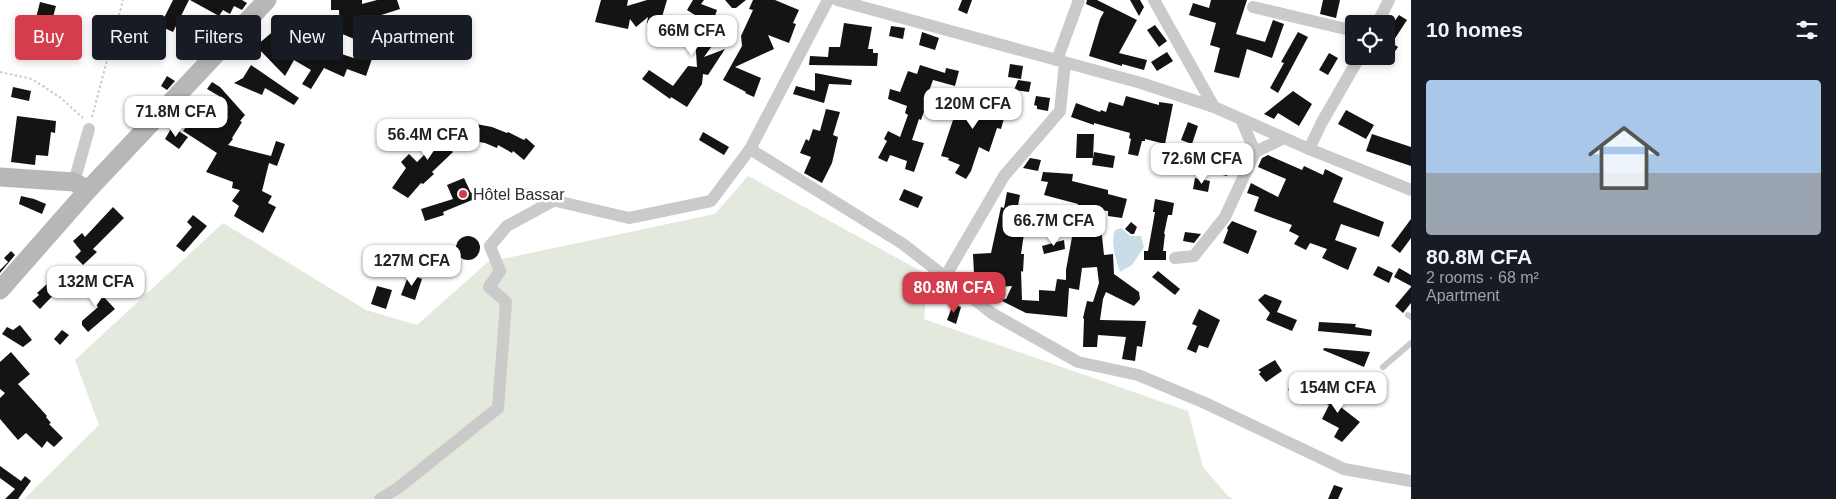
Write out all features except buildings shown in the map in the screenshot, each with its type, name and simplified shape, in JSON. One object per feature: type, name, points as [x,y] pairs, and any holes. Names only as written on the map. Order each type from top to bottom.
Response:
[{"type":"street","points":[[0,290],[81,186],[267,0]]},
{"type":"street","points":[[522,193],[629,218],[712,201],[750,149],[828,0]]},
{"type":"street","points":[[837,0],[1141,83],[1214,108],[1411,190]]},
{"type":"street","points":[[945,277],[1004,176],[1060,111],[1061,62],[1079,0]]},
{"type":"street","points":[[1154,0],[1214,108]]},
{"type":"street","points":[[1382,15],[1390,0]]},
{"type":"street","points":[[1254,7],[1345,29]]},
{"type":"street","points":[[1309,148],[1355,65]]},
{"type":"street","points":[[1241,119],[1255,152]]},
{"type":"street","points":[[81,186],[88,129]]},
{"type":"street","points":[[1175,258],[1194,256],[1225,217],[1255,152],[1284,138]]},
{"type":"street","points":[[750,149],[902,244],[994,314],[1078,362],[1138,375],[1205,403],[1344,469],[1411,481]]},
{"type":"street","points":[[0,177],[81,186]]},
{"type":"street","points":[[380,499],[398,488],[498,408],[506,302],[489,287],[500,271],[490,246],[507,226],[554,201]]},
{"type":"lane","points":[[1383,367],[1411,344]]},
{"type":"path","points":[[88,129],[123,0]]},
{"type":"path","points":[[0,72],[32,79],[61,98],[86,121],[88,129]]},
{"type":"shaded area","points":[[748,176],[928,275],[924,319],[1188,411],[1203,467],[1229,497],[1234,499],[24,499],[99,425],[75,360],[223,223],[366,310],[417,325],[488,262],[715,214]]},
{"type":"water","points":[[1121,228],[1130,236],[1141,236],[1144,247],[1132,265],[1120,272],[1113,240],[1115,230]]},
{"type":"place","name":"Hôtel Bassar","points":[[463,194]]}]
